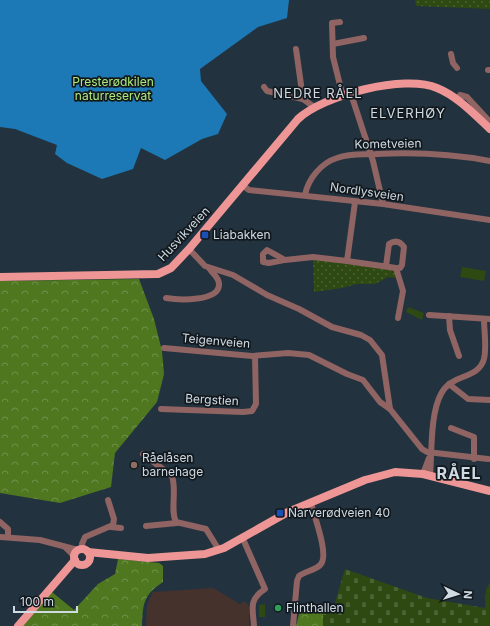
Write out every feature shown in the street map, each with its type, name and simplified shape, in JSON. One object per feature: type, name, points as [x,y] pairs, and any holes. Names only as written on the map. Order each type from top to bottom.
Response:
[{"type":"main road","name":"Husvikveien","points":[[0,277],[158,274],[171,268],[189,249],[298,119],[314,107],[347,95],[391,84],[419,84],[432,86],[456,99],[490,129]]},
{"type":"main road","points":[[18,626],[81,556],[99,553],[154,558],[183,557],[216,551],[242,538],[277,517],[311,504],[364,480],[386,473],[403,471],[427,475],[490,491]]},
{"type":"street","points":[[340,22],[332,23],[336,73],[347,95],[373,161],[383,204]]},
{"type":"street","points":[[333,44],[364,38]]},
{"type":"street","points":[[296,49],[302,99]]},
{"type":"street","points":[[451,54],[453,63],[457,68]]},
{"type":"street","points":[[264,87],[265,90],[302,99],[314,107]]},
{"type":"street","points":[[460,95],[467,97],[490,122]]},
{"type":"street","name":"Kometveien","points":[[305,196],[311,180],[326,164],[337,158],[350,154],[444,154],[490,161]]},
{"type":"street","name":"Nordlysveien","points":[[242,185],[249,190],[383,204],[490,220]]},
{"type":"street","points":[[347,261],[355,202]]},
{"type":"street","points":[[284,260],[313,257],[400,268],[402,265],[404,247],[400,242],[395,241],[388,245],[386,266]]},
{"type":"street","points":[[189,249],[200,262],[209,268],[233,275],[267,295],[299,309],[332,327],[360,334],[370,340],[382,355],[390,408],[420,448],[431,452],[488,459]]},
{"type":"street","points":[[166,298],[183,300],[209,296],[215,293],[219,287],[218,280],[209,268]]},
{"type":"street","points":[[396,268],[403,291],[398,318]]},
{"type":"street","points":[[427,475],[438,400],[448,384],[476,372],[487,358],[487,319],[429,315]]},
{"type":"street","points":[[449,316],[450,330],[459,356]]},
{"type":"street","name":"Teigenveien","points":[[164,348],[255,356],[288,353],[309,355],[347,374],[365,381],[377,398],[389,409],[390,408]]},
{"type":"street","name":"Bergstien","points":[[161,410],[252,411],[256,404],[255,356]]},
{"type":"street","points":[[448,384],[468,399],[490,400]]},
{"type":"street","points":[[451,428],[474,437],[474,458]]},
{"type":"street","points":[[144,454],[171,474],[174,481],[174,516],[177,522]]},
{"type":"street","points":[[108,500],[114,519],[111,527]]},
{"type":"street","points":[[293,626],[297,581],[299,576],[318,567],[324,560],[323,546],[311,504]]},
{"type":"street","points":[[0,522],[8,529],[8,537]]},
{"type":"street","points":[[146,526],[177,522],[201,526],[210,532],[216,551]]},
{"type":"street","points":[[0,537],[40,540],[65,547],[81,556],[82,544],[85,537],[111,527],[121,528]]},
{"type":"street","points":[[242,538],[265,589],[256,595],[253,601],[254,626]]},
{"type":"shaded area","points":[[213,588],[240,604],[245,601],[249,607],[249,626],[146,626],[147,605],[153,592]]},
{"type":"green space","points":[[415,0],[490,0],[490,9],[416,6]]},
{"type":"green space","points":[[313,259],[394,269],[397,278],[388,277],[375,284],[357,284],[314,292]]},
{"type":"green space","points":[[462,267],[486,271],[484,281],[460,277]]},
{"type":"green space","points":[[139,279],[154,319],[162,351],[164,374],[157,402],[115,453],[111,487],[60,503],[0,493],[0,281]]},
{"type":"green space","points":[[408,307],[424,313],[422,320],[406,312]]},
{"type":"green space","points":[[118,559],[159,563],[163,566],[163,582],[151,591],[145,601],[142,626],[23,626],[52,592],[74,610],[98,584],[115,574]]},
{"type":"green space","points":[[345,569],[427,598],[485,608],[486,590],[490,582],[490,626],[323,626],[323,610],[332,613]]},
{"type":"green space","points":[[265,604],[265,617],[259,617],[259,605]]},
{"type":"green space","points":[[301,606],[323,610],[323,626],[296,626]]},
{"type":"water","name":"Presterødkilen naturreservat","points":[[0,0],[289,0],[287,18],[258,27],[200,69],[201,81],[227,114],[218,134],[202,139],[165,160],[141,148],[133,169],[102,179],[67,163],[55,154],[57,145],[15,129],[0,127]]},
{"type":"place","name":"Liabakken","points":[[205,235]]},
{"type":"place","name":"Råelåsen barnehage","points":[[134,465]]},
{"type":"place","name":"Narverødveien 40","points":[[280,513]]},
{"type":"place","name":"Flinthallen","points":[[278,608]]},
{"type":"district","name":"NEDRE RÅEL","points":[[318,93]]},
{"type":"district","name":"ELVERHØY","points":[[408,113]]},
{"type":"district","name":"RÅEL","points":[[459,473]]}]
